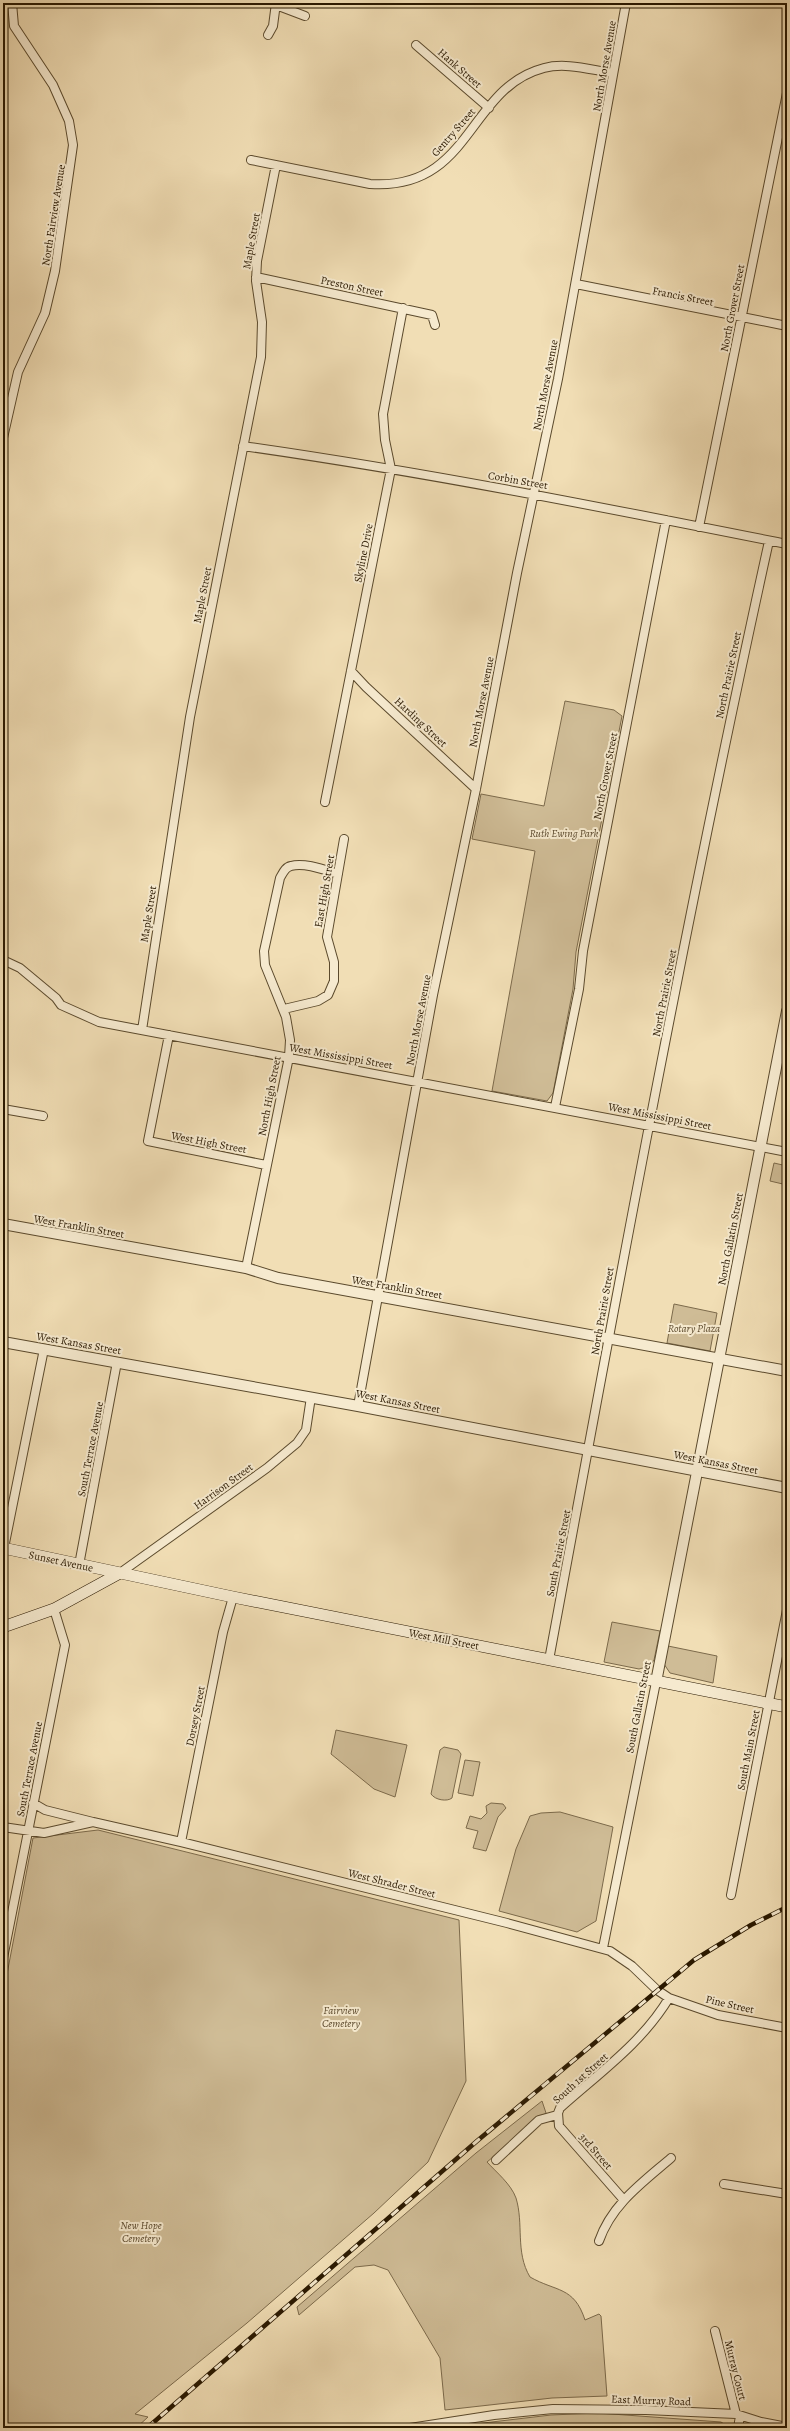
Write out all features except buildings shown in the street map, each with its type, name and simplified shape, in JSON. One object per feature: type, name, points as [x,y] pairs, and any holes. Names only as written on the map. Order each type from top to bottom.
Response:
[{"type":"main road","name":"Sunset Avenue","points":[[3,1548],[120,1573]]},
{"type":"main road","name":"West Mill Street","points":[[120,1573],[656,1682],[787,1707]]},
{"type":"main road","points":[[3,1627],[54,1609],[120,1573]]},
{"type":"street","name":"North Fairview Avenue","points":[[3,438],[18,372],[45,313],[55,271],[73,145],[69,121],[53,85],[14,26],[12,3]]},
{"type":"street","name":"North Morse Avenue","points":[[358,1406],[417,1081],[576,284],[626,3]]},
{"type":"street","points":[[268,35],[273,26],[276,4],[305,16]]},
{"type":"street","name":"Hank Street","points":[[416,45],[489,108]]},
{"type":"street","name":"Gentry Street","points":[[251,160],[370,184],[390,185],[404,183],[430,172],[448,158],[489,108],[517,78],[545,68],[560,65],[613,73]]},
{"type":"street","name":"North Grover Street","points":[[699,527],[787,93]]},
{"type":"street","name":"Maple Street","points":[[142,1030],[190,716],[261,357],[262,322],[256,277],[257,261],[276,165]]},
{"type":"street","name":"Preston Street","points":[[256,277],[432,315],[435,325]]},
{"type":"street","name":"Francis Street","points":[[576,284],[787,326]]},
{"type":"street","name":"Skyline Drive","points":[[325,802],[391,469],[385,440],[383,414],[403,308]]},
{"type":"street","name":"Corbin Street","points":[[243,446],[534,493],[787,544]]},
{"type":"street","name":"North Grover Street","points":[[556,1107],[580,989],[583,951],[666,520]]},
{"type":"street","name":"North Prairie Street","points":[[589,1450],[608,1338],[707,829],[769,541]]},
{"type":"street","name":"Harding Street","points":[[351,671],[366,687],[476,789]]},
{"type":"street","name":"East High Street","points":[[284,1009],[318,1000],[328,995],[334,981],[334,962],[327,937],[344,839]]},
{"type":"street","name":"North High Street","points":[[246,1268],[289,1057],[289,1034],[284,1009],[265,965],[264,951],[280,878],[285,869],[290,866],[304,866],[338,874]]},
{"type":"street","name":"West Mississippi Street","points":[[3,960],[20,968],[56,998],[61,1005],[99,1022],[556,1107],[787,1152]]},
{"type":"street","name":"North Gallatin Street","points":[[697,1471],[787,1011]]},
{"type":"street","name":"West High Street","points":[[169,1035],[148,1141],[266,1165]]},
{"type":"street","points":[[3,1109],[43,1116]]},
{"type":"street","name":"West Franklin Street","points":[[3,1224],[246,1268],[278,1278],[787,1371]]},
{"type":"street","name":"West Kansas Street","points":[[3,1342],[311,1397],[787,1488]]},
{"type":"street","points":[[3,1548],[44,1349]]},
{"type":"street","name":"South Terrace Avenue","points":[[79,1565],[118,1362]]},
{"type":"street","name":"Harrison Street","points":[[120,1573],[154,1547],[267,1468],[296,1443],[306,1430],[311,1397]]},
{"type":"street","name":"South Prairie Street","points":[[549,1660],[589,1450]]},
{"type":"street","name":"South Gallatin Street","points":[[603,1948],[697,1471]]},
{"type":"street","name":"Dorsey Street","points":[[181,1842],[223,1632],[233,1596]]},
{"type":"street","name":"South Terrace Avenue","points":[[3,1958],[65,1645],[54,1609]]},
{"type":"street","name":"South Main Street","points":[[731,1895],[787,1610]]},
{"type":"street","name":"West Shrader Street","points":[[33,1803],[45,1810],[181,1842],[603,1948],[632,1966],[657,1990],[669,1998]]},
{"type":"street","name":"West Shrader Street","points":[[3,1827],[28,1832],[44,1833],[93,1822]]},
{"type":"street","name":"Pine Street","points":[[669,1998],[718,2015],[787,2028]]},
{"type":"street","name":"South 1st Street","points":[[496,2160],[539,2120],[557,2116],[560,2108],[632,2045],[651,2024],[669,1998]]},
{"type":"street","name":"3rd Street","points":[[557,2116],[559,2126],[623,2199]]},
{"type":"street","points":[[599,2241],[605,2224],[623,2199],[671,2158]]},
{"type":"street","points":[[724,2184],[787,2194]]},
{"type":"street","name":"Murray Court","points":[[715,2331],[738,2415]]},
{"type":"street","name":"East Murray Road","points":[[410,2428],[512,2413],[553,2409],[595,2409],[738,2415],[787,2427]]},
{"type":"street","points":[[738,2415],[738,2428]]},
{"type":"green space","name":"Ruth Ewing Park","points":[[565,701],[614,710],[622,716],[576,952],[573,989],[553,1093],[547,1101],[492,1091],[535,851],[472,839],[481,794],[544,806]]},
{"type":"green space","points":[[774,1163],[787,1166],[787,1185],[770,1181]]},
{"type":"green space","name":"Rotary Plaza","points":[[674,1304],[717,1313],[710,1351],[667,1343]]},
{"type":"green space","points":[[612,1622],[660,1631],[654,1660],[650,1666],[639,1669],[604,1662]]},
{"type":"green space","points":[[668,1646],[717,1656],[713,1683],[670,1673],[664,1664]]},
{"type":"green space","points":[[336,1730],[407,1745],[395,1797],[374,1789],[331,1754]]},
{"type":"green space","points":[[444,1747],[458,1750],[461,1754],[452,1798],[444,1800],[435,1798],[431,1794],[440,1750]]},
{"type":"green space","points":[[465,1760],[480,1762],[473,1796],[458,1793]]},
{"type":"green space","points":[[491,1803],[503,1804],[506,1808],[498,1817],[486,1851],[473,1848],[478,1831],[466,1828],[470,1816],[481,1819],[487,1813],[486,1806]]},
{"type":"green space","points":[[560,1812],[613,1827],[596,1921],[577,1932],[499,1911],[516,1849],[530,1816],[541,1813]]},
{"type":"green space","points":[[98,1830],[459,1920],[466,2081],[428,2162],[374,2213],[247,2323],[135,2414],[148,2417],[136,2428],[3,2428],[3,1995],[33,1838]]},
{"type":"green space","points":[[542,2101],[546,2113],[487,2162],[507,2183],[516,2198],[521,2248],[525,2267],[530,2277],[570,2295],[581,2309],[585,2320],[599,2314],[601,2316],[607,2396],[552,2398],[445,2410],[440,2358],[388,2270],[374,2265],[355,2267],[299,2315],[297,2307],[476,2153]]},
{"type":"green space","points":[[598,2413],[721,2422],[730,2428],[441,2428],[551,2415]]},
{"type":"railway","points":[[147,2428],[477,2141],[694,1960],[751,1925],[787,1907]]},
{"type":"park label","name":"Fairview Cemetery","points":[[341,2016]]},
{"type":"park label","name":"New Hope Cemetery","points":[[141,2231]]}]
